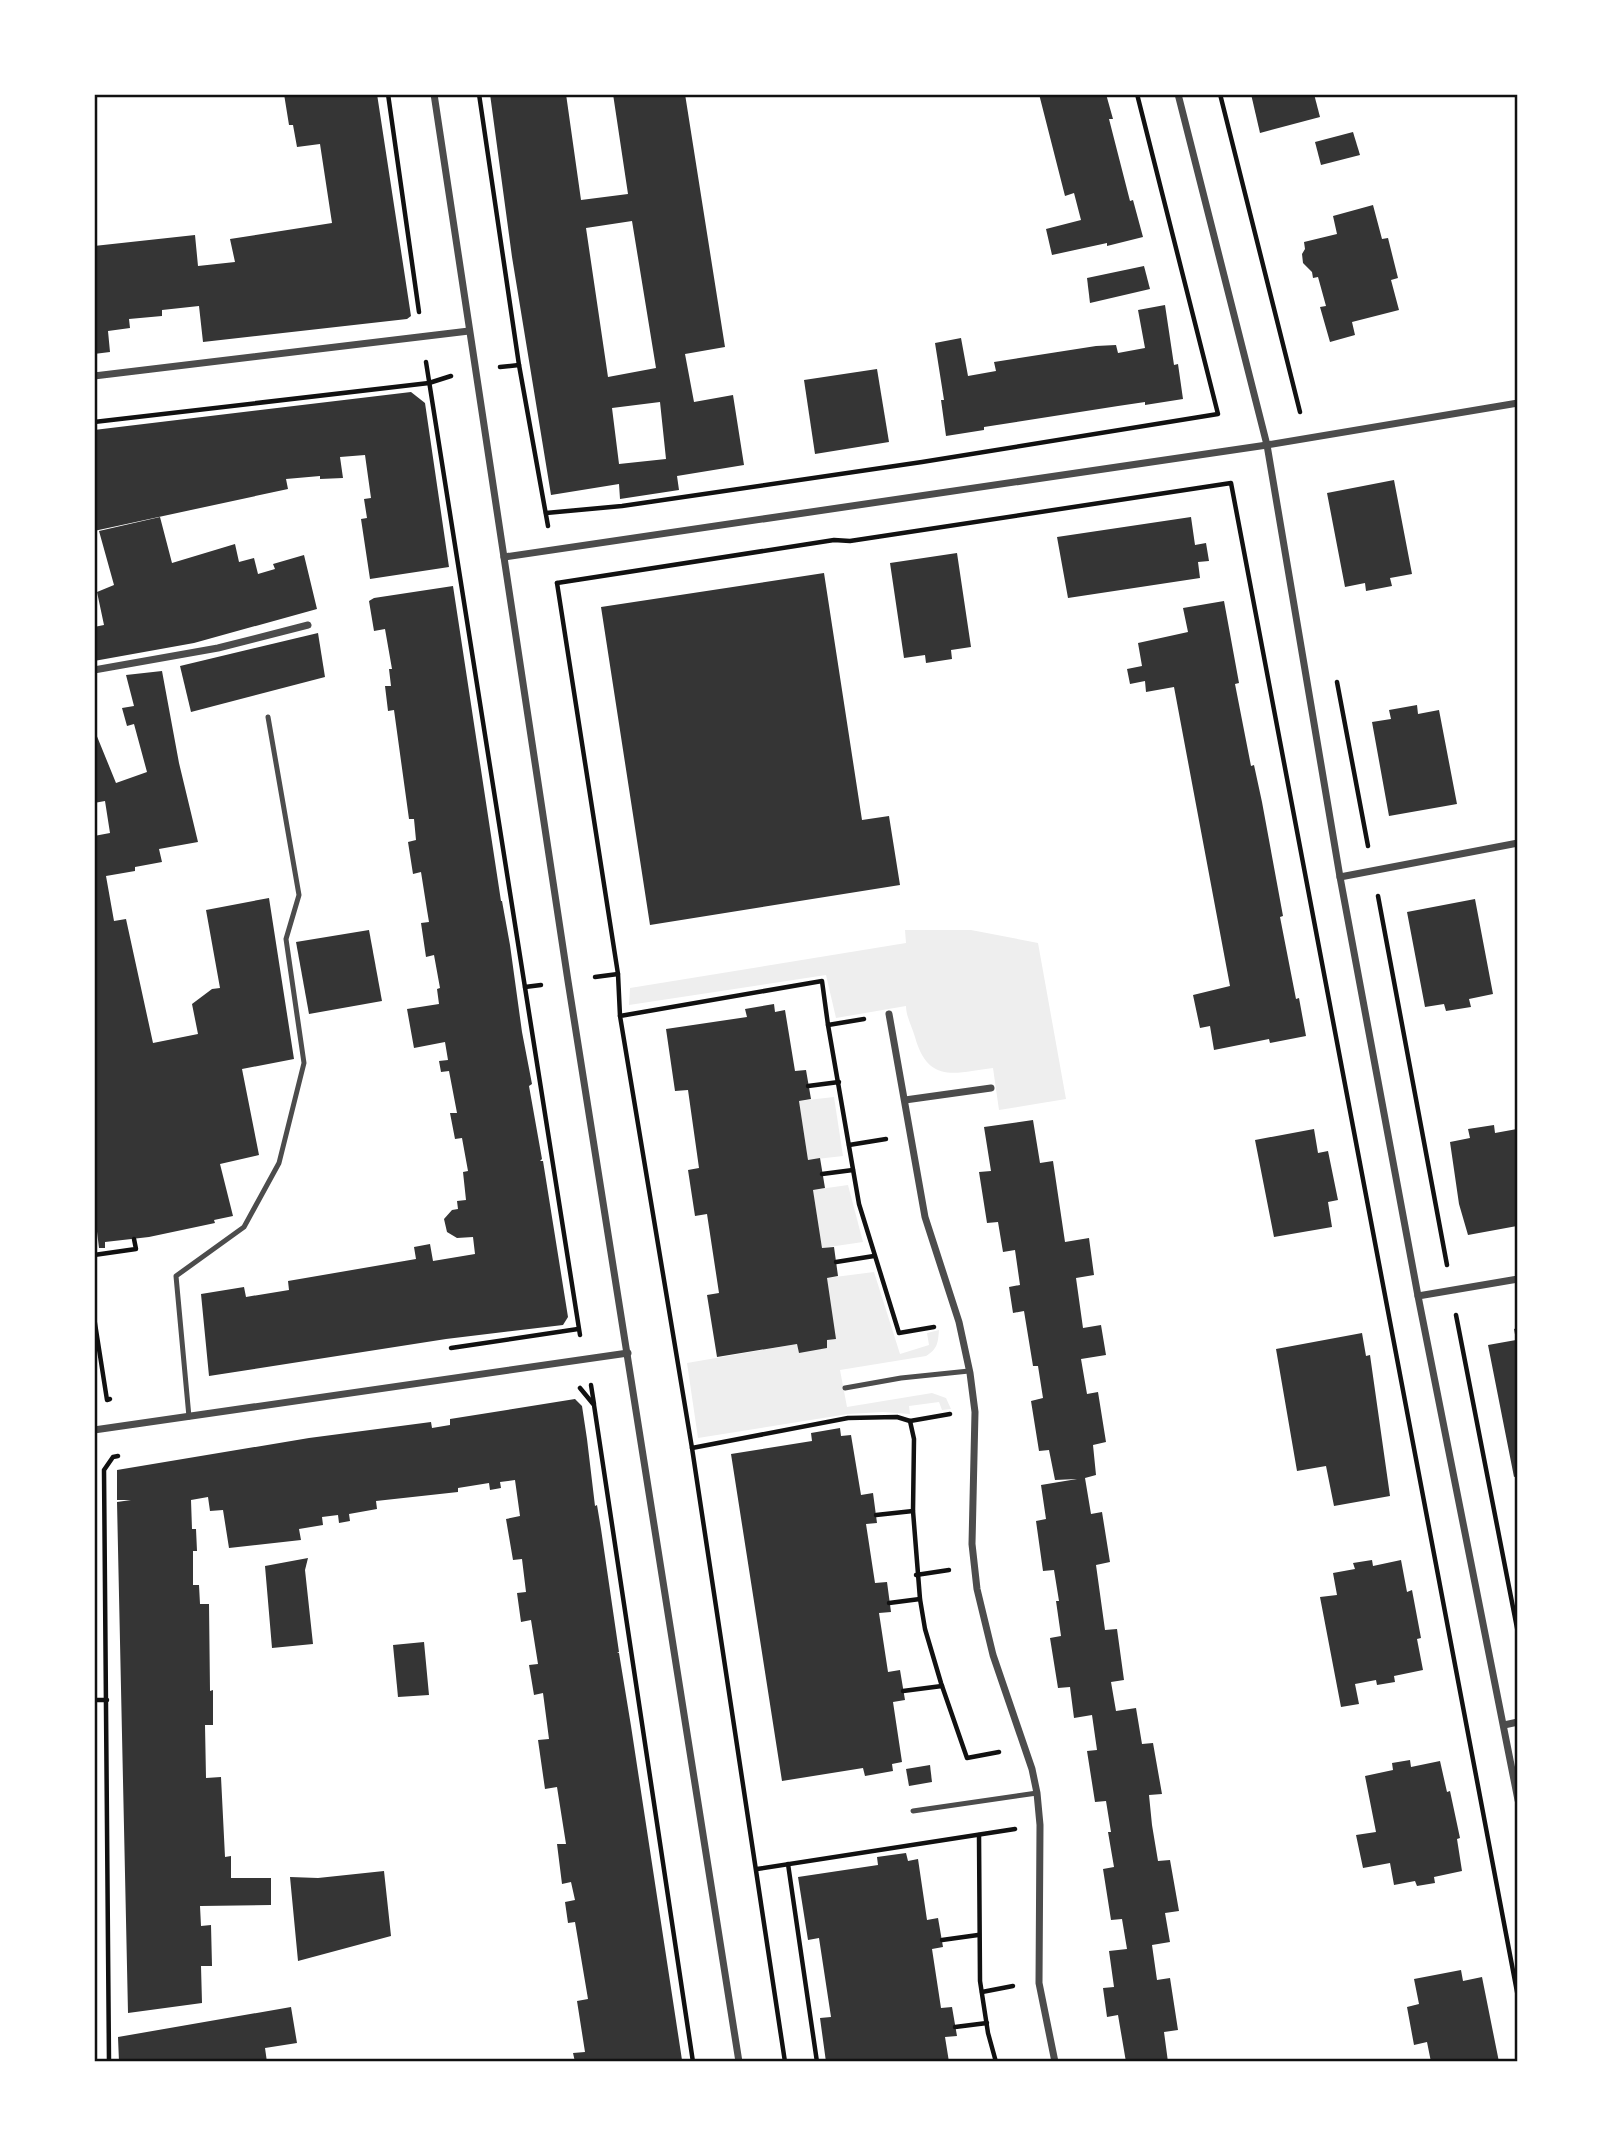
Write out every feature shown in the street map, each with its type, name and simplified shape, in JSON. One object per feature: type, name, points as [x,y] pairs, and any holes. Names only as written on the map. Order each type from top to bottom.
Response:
[{"type":"street","points":[[434,94],[568,981],[739,2062]]},
{"type":"street","points":[[1178,94],[1267,445],[1340,877],[1418,1296],[1517,1800]]},
{"type":"street","points":[[94,376],[469,331]]},
{"type":"street","points":[[504,557],[1267,445],[1517,403]]},
{"type":"street","points":[[94,670],[218,648],[308,625]]},
{"type":"street","points":[[1340,877],[1517,843]]},
{"type":"street","points":[[889,1014],[925,1217],[959,1322],[969,1371],[975,1412],[972,1544],[977,1589],[993,1655],[1025,1748],[1037,1793],[1040,1825],[1039,1983],[1055,2062]]},
{"type":"street","points":[[905,1100],[991,1088]]},
{"type":"street","points":[[1418,1296],[1517,1279]]},
{"type":"street","points":[[94,1430],[628,1353]]},
{"type":"street","points":[[1504,1725],[1517,1722]]},
{"type":"lane","points":[[188,1417],[176,1276],[244,1227],[279,1163],[304,1063],[286,939],[299,895],[268,717]]},
{"type":"lane","points":[[845,1388],[901,1378],[969,1371]]},
{"type":"lane","points":[[913,1811],[1037,1793]]},
{"type":"path","points":[[388,94],[429,383],[578,1329],[587,1359],[693,2062]]},
{"type":"path","points":[[546,513],[622,506],[922,462],[1218,414],[1137,94]]},
{"type":"path","points":[[94,422],[429,383]]},
{"type":"path","points":[[557,583],[1231,483],[1517,1997]]},
{"type":"path","points":[[785,2062],[692,1448],[620,1016],[822,981],[859,1204],[899,1333],[959,1322]]},
{"type":"path","points":[[828,1025],[889,1014]]},
{"type":"path","points":[[808,1086],[839,1082]]},
{"type":"path","points":[[849,1145],[887,1139]]},
{"type":"path","points":[[822,1174],[853,1170]]},
{"type":"path","points":[[94,1255],[135,1249],[134,1239]]},
{"type":"path","points":[[836,1262],[874,1256]]},
{"type":"path","points":[[94,1317],[107,1400],[121,1398]]},
{"type":"path","points":[[443,1349],[578,1329]]},
{"type":"path","points":[[568,1390],[581,1388],[594,1405]]},
{"type":"path","points":[[692,1448],[848,1418],[897,1417],[910,1421],[975,1412]]},
{"type":"path","points":[[910,1421],[914,1439],[914,1511],[920,1599],[925,1629],[967,1758],[1025,1748]]},
{"type":"path","points":[[109,2062],[104,1470],[113,1457],[126,1454]]},
{"type":"path","points":[[876,1515],[914,1511]]},
{"type":"path","points":[[889,1603],[920,1599]]},
{"type":"path","points":[[903,1691],[942,1686]]},
{"type":"path","points":[[94,1700],[107,1700]]},
{"type":"path","points":[[757,1869],[1040,1825]]},
{"type":"path","points":[[979,1835],[980,1981],[996,2062]]},
{"type":"path","points":[[788,1864],[817,2062]]},
{"type":"path","points":[[942,1940],[978,1935]]},
{"type":"path","points":[[956,2027],[987,2023]]},
{"type":"shaded area","points":[[905,930],[971,930],[1038,943],[1066,1099],[999,1110],[993,1068],[955,1073],[935,1069],[921,1052],[906,1006],[836,1018],[826,975],[629,1005],[630,988],[906,943]]},
{"type":"shaded area","points":[[834,1097],[843,1156],[808,1160],[799,1101]]},
{"type":"shaded area","points":[[848,1185],[863,1242],[822,1248],[813,1190]]},
{"type":"shaded area","points":[[874,1272],[900,1354],[929,1345],[927,1333],[939,1330],[938,1342],[926,1356],[840,1370],[847,1407],[932,1393],[946,1398],[951,1409],[942,1410],[939,1402],[909,1406],[910,1414],[848,1414],[698,1438],[687,1363],[797,1344],[799,1352],[827,1348],[827,1278]]},
{"type":"building","points":[[284,94],[377,94],[411,316],[407,319],[203,342],[199,306],[162,310],[162,316],[129,319],[130,328],[108,331],[110,352],[94,354],[94,246],[195,235],[198,266],[235,262],[230,239],[332,223],[320,144],[297,147],[293,125],[289,125]]},
{"type":"building","points":[[490,94],[566,94],[581,200],[628,194],[613,94],[685,94],[725,347],[685,354],[694,402],[733,395],[744,465],[677,476],[679,490],[620,499],[619,484],[551,495],[512,257]],"holes":[[[632,221],[656,368],[608,377],[586,228]],[[660,402],[666,459],[619,464],[612,408]]]},
{"type":"building","points":[[1039,94],[1106,94],[1113,119],[1109,119],[1130,201],[1133,200],[1143,237],[1052,255],[1046,229],[1081,220],[1074,193],[1065,196]]},
{"type":"building","points":[[1251,94],[1314,94],[1320,117],[1260,133]]},
{"type":"building","points":[[1353,132],[1360,155],[1321,165],[1315,142]]},
{"type":"building","points":[[1373,205],[1382,239],[1388,238],[1398,278],[1391,280],[1399,310],[1352,322],[1355,335],[1330,342],[1320,307],[1326,306],[1318,277],[1313,278],[1312,272],[1303,263],[1304,242],[1337,234],[1333,216]]},
{"type":"building","points":[[1144,266],[1150,289],[1090,303],[1087,278]]},
{"type":"building","points":[[1165,305],[1174,365],[1178,364],[1183,399],[1118,406],[984,427],[984,430],[946,436],[941,400],[944,400],[935,343],[961,338],[968,376],[996,371],[994,362],[1096,346],[1116,345],[1118,353],[1145,348],[1138,310]]},
{"type":"building","points":[[877,369],[889,442],[815,454],[804,380]]},
{"type":"building","points":[[411,392],[425,403],[449,567],[370,579],[361,519],[367,518],[364,499],[371,498],[365,455],[340,457],[343,478],[320,479],[320,476],[286,479],[288,489],[94,531],[94,430]]},
{"type":"building","points":[[1394,480],[1412,574],[1390,578],[1392,586],[1366,591],[1365,583],[1345,587],[1327,493]]},
{"type":"building","points":[[160,517],[172,563],[235,544],[239,562],[254,558],[258,574],[275,569],[273,564],[304,555],[317,609],[194,643],[94,661],[94,627],[104,625],[97,592],[114,585],[99,531]]},
{"type":"building","points":[[1191,517],[1195,545],[1206,543],[1209,561],[1198,562],[1200,578],[1068,598],[1057,537]]},
{"type":"building","points":[[957,553],[971,647],[951,650],[952,659],[926,663],[925,655],[904,658],[890,563]]},
{"type":"building","points":[[824,573],[862,820],[889,816],[900,885],[650,925],[601,607]]},
{"type":"building","points":[[453,586],[532,1084],[529,1086],[542,1159],[540,1161],[543,1161],[568,1317],[563,1325],[446,1339],[209,1376],[201,1294],[244,1287],[246,1297],[289,1290],[288,1281],[416,1259],[414,1247],[430,1244],[433,1261],[475,1254],[473,1237],[457,1238],[447,1232],[444,1219],[452,1210],[458,1209],[457,1201],[466,1200],[463,1172],[468,1171],[462,1138],[455,1139],[450,1113],[457,1113],[449,1071],[441,1072],[439,1061],[448,1060],[445,1042],[414,1048],[407,1009],[439,1004],[437,989],[440,988],[434,955],[426,957],[421,923],[429,922],[421,872],[413,874],[408,842],[416,840],[414,819],[409,819],[394,710],[388,711],[385,686],[391,686],[389,669],[392,669],[385,629],[374,631],[369,601]]},
{"type":"building","points":[[1224,601],[1239,683],[1235,684],[1251,766],[1254,765],[1262,802],[1283,916],[1280,917],[1306,1036],[1270,1043],[1269,1039],[1214,1050],[1210,1026],[1200,1028],[1193,995],[1230,986],[1174,687],[1146,692],[1145,681],[1130,684],[1127,669],[1142,666],[1138,643],[1188,632],[1183,608]]},
{"type":"building","points":[[318,633],[325,677],[191,712],[180,666]]},
{"type":"building","points":[[162,671],[179,763],[198,842],[159,849],[162,862],[135,867],[135,871],[106,876],[114,921],[126,919],[153,1043],[198,1034],[192,1004],[212,989],[220,988],[206,910],[269,898],[294,1059],[242,1069],[259,1155],[220,1164],[233,1216],[214,1220],[215,1223],[149,1237],[105,1242],[105,1248],[99,1248],[94,1207],[94,836],[110,833],[105,801],[94,803],[94,729],[116,783],[147,772],[134,724],[127,726],[122,708],[134,706],[126,675]]},
{"type":"building","points":[[1417,705],[1418,714],[1439,710],[1457,804],[1389,816],[1372,722],[1391,719],[1389,710]]},
{"type":"building","points":[[1475,899],[1493,994],[1469,999],[1471,1007],[1446,1011],[1444,1004],[1425,1007],[1407,912]]},
{"type":"building","points":[[369,930],[382,1001],[309,1014],[296,942]]},
{"type":"building","points":[[774,1004],[775,1012],[785,1010],[795,1071],[806,1070],[811,1099],[799,1101],[808,1160],[820,1158],[825,1188],[813,1190],[822,1248],[834,1247],[838,1276],[827,1278],[836,1339],[827,1340],[827,1348],[799,1353],[797,1344],[717,1357],[707,1295],[719,1293],[707,1214],[695,1216],[688,1170],[699,1168],[688,1090],[675,1091],[666,1029],[747,1017],[745,1009]]},
{"type":"building","points":[[1033,1120],[1040,1163],[1053,1161],[1065,1242],[1089,1238],[1094,1275],[1076,1278],[1083,1328],[1101,1325],[1106,1355],[1081,1359],[1087,1394],[1098,1392],[1106,1442],[1093,1445],[1096,1475],[1085,1478],[1091,1514],[1102,1512],[1110,1562],[1096,1565],[1105,1630],[1117,1629],[1124,1680],[1111,1682],[1116,1711],[1136,1708],[1142,1744],[1153,1743],[1162,1794],[1149,1795],[1152,1825],[1158,1861],[1170,1860],[1179,1911],[1165,1913],[1170,1942],[1152,1945],[1157,1980],[1170,1978],[1178,2030],[1164,2032],[1168,2062],[1126,2062],[1118,2015],[1107,2017],[1103,1988],[1114,1987],[1109,1951],[1127,1949],[1122,1919],[1111,1920],[1103,1869],[1114,1867],[1108,1832],[1111,1832],[1106,1801],[1095,1802],[1087,1751],[1097,1750],[1092,1715],[1074,1718],[1070,1687],[1058,1688],[1050,1638],[1061,1636],[1056,1601],[1059,1601],[1054,1570],[1043,1571],[1036,1521],[1046,1519],[1041,1485],[1077,1479],[1055,1480],[1049,1450],[1039,1451],[1031,1401],[1043,1398],[1038,1366],[1033,1366],[1024,1311],[1013,1313],[1009,1287],[1020,1285],[1015,1250],[1003,1252],[998,1222],[987,1223],[979,1172],[991,1171],[984,1127]]},
{"type":"building","points":[[1494,1125],[1495,1133],[1517,1129],[1517,1226],[1468,1235],[1459,1204],[1450,1142],[1470,1138],[1468,1129]]},
{"type":"building","points":[[1314,1129],[1318,1153],[1328,1151],[1338,1200],[1328,1202],[1332,1227],[1274,1237],[1255,1140]]},
{"type":"building","points":[[1517,1328],[1517,1476],[1514,1477],[1488,1345],[1516,1340],[1514,1329]]},
{"type":"building","points":[[1362,1333],[1366,1356],[1370,1355],[1390,1496],[1334,1506],[1326,1466],[1297,1471],[1276,1349]]},
{"type":"building","points":[[575,1399],[582,1406],[617,1652],[631,1726],[682,2060],[575,2062],[573,2053],[585,2052],[577,2001],[588,1999],[575,1922],[568,1923],[565,1902],[575,1900],[571,1882],[562,1884],[557,1844],[566,1844],[557,1787],[545,1789],[538,1740],[549,1739],[543,1693],[534,1695],[529,1665],[538,1664],[531,1620],[521,1622],[517,1593],[526,1592],[522,1559],[513,1560],[506,1519],[520,1516],[515,1480],[500,1482],[501,1488],[490,1490],[489,1483],[458,1488],[458,1492],[376,1501],[377,1509],[349,1514],[350,1521],[339,1523],[338,1515],[322,1517],[323,1525],[299,1529],[301,1540],[229,1548],[223,1510],[210,1511],[208,1497],[191,1500],[192,1529],[196,1529],[197,1551],[193,1551],[193,1585],[199,1585],[200,1604],[209,1604],[213,1725],[205,1725],[206,1778],[221,1777],[225,1857],[231,1856],[231,1878],[271,1878],[271,1905],[200,1906],[201,1926],[211,1925],[212,1966],[201,1966],[202,2003],[128,2013],[117,1502],[131,1500],[117,1500],[117,1470],[309,1438],[431,1422],[432,1428],[450,1425],[450,1419]]},
{"type":"building","points":[[840,1428],[841,1436],[851,1435],[861,1495],[873,1493],[877,1523],[866,1524],[875,1583],[887,1582],[891,1612],[879,1613],[888,1672],[900,1670],[905,1700],[893,1702],[902,1762],[892,1764],[893,1771],[865,1776],[863,1768],[782,1781],[731,1454],[812,1441],[811,1433]]},
{"type":"building","points":[[308,1558],[305,1570],[313,1644],[272,1648],[265,1566]]},
{"type":"building","points":[[1372,1560],[1373,1566],[1401,1560],[1407,1592],[1412,1590],[1421,1638],[1417,1639],[1423,1670],[1394,1676],[1395,1682],[1377,1685],[1376,1680],[1355,1684],[1359,1704],[1341,1707],[1320,1597],[1337,1595],[1333,1573],[1355,1569],[1353,1563]]},
{"type":"building","points":[[424,1642],[429,1695],[398,1697],[393,1645]]},
{"type":"building","points":[[1410,1760],[1411,1767],[1440,1761],[1447,1792],[1450,1791],[1460,1838],[1457,1839],[1462,1871],[1434,1877],[1435,1883],[1417,1886],[1415,1881],[1394,1885],[1390,1863],[1363,1868],[1356,1835],[1376,1832],[1365,1776],[1393,1770],[1392,1763]]},
{"type":"building","points":[[930,1765],[932,1782],[909,1786],[906,1769]]},
{"type":"building","points":[[906,1853],[908,1861],[918,1859],[927,1920],[938,1918],[943,1947],[932,1949],[941,2008],[952,2007],[957,2036],[945,2037],[949,2062],[826,2062],[820,2018],[831,2017],[819,1938],[808,1940],[798,1877],[878,1865],[877,1857]]},
{"type":"building","points":[[384,1871],[391,1936],[298,1961],[290,1877],[318,1878]]},
{"type":"building","points":[[1461,1970],[1463,1981],[1482,1977],[1499,2062],[1431,2062],[1427,2042],[1414,2045],[1407,2007],[1419,2004],[1414,1979]]},
{"type":"building","points":[[291,2007],[297,2043],[265,2048],[267,2062],[119,2062],[118,2037]]}]
